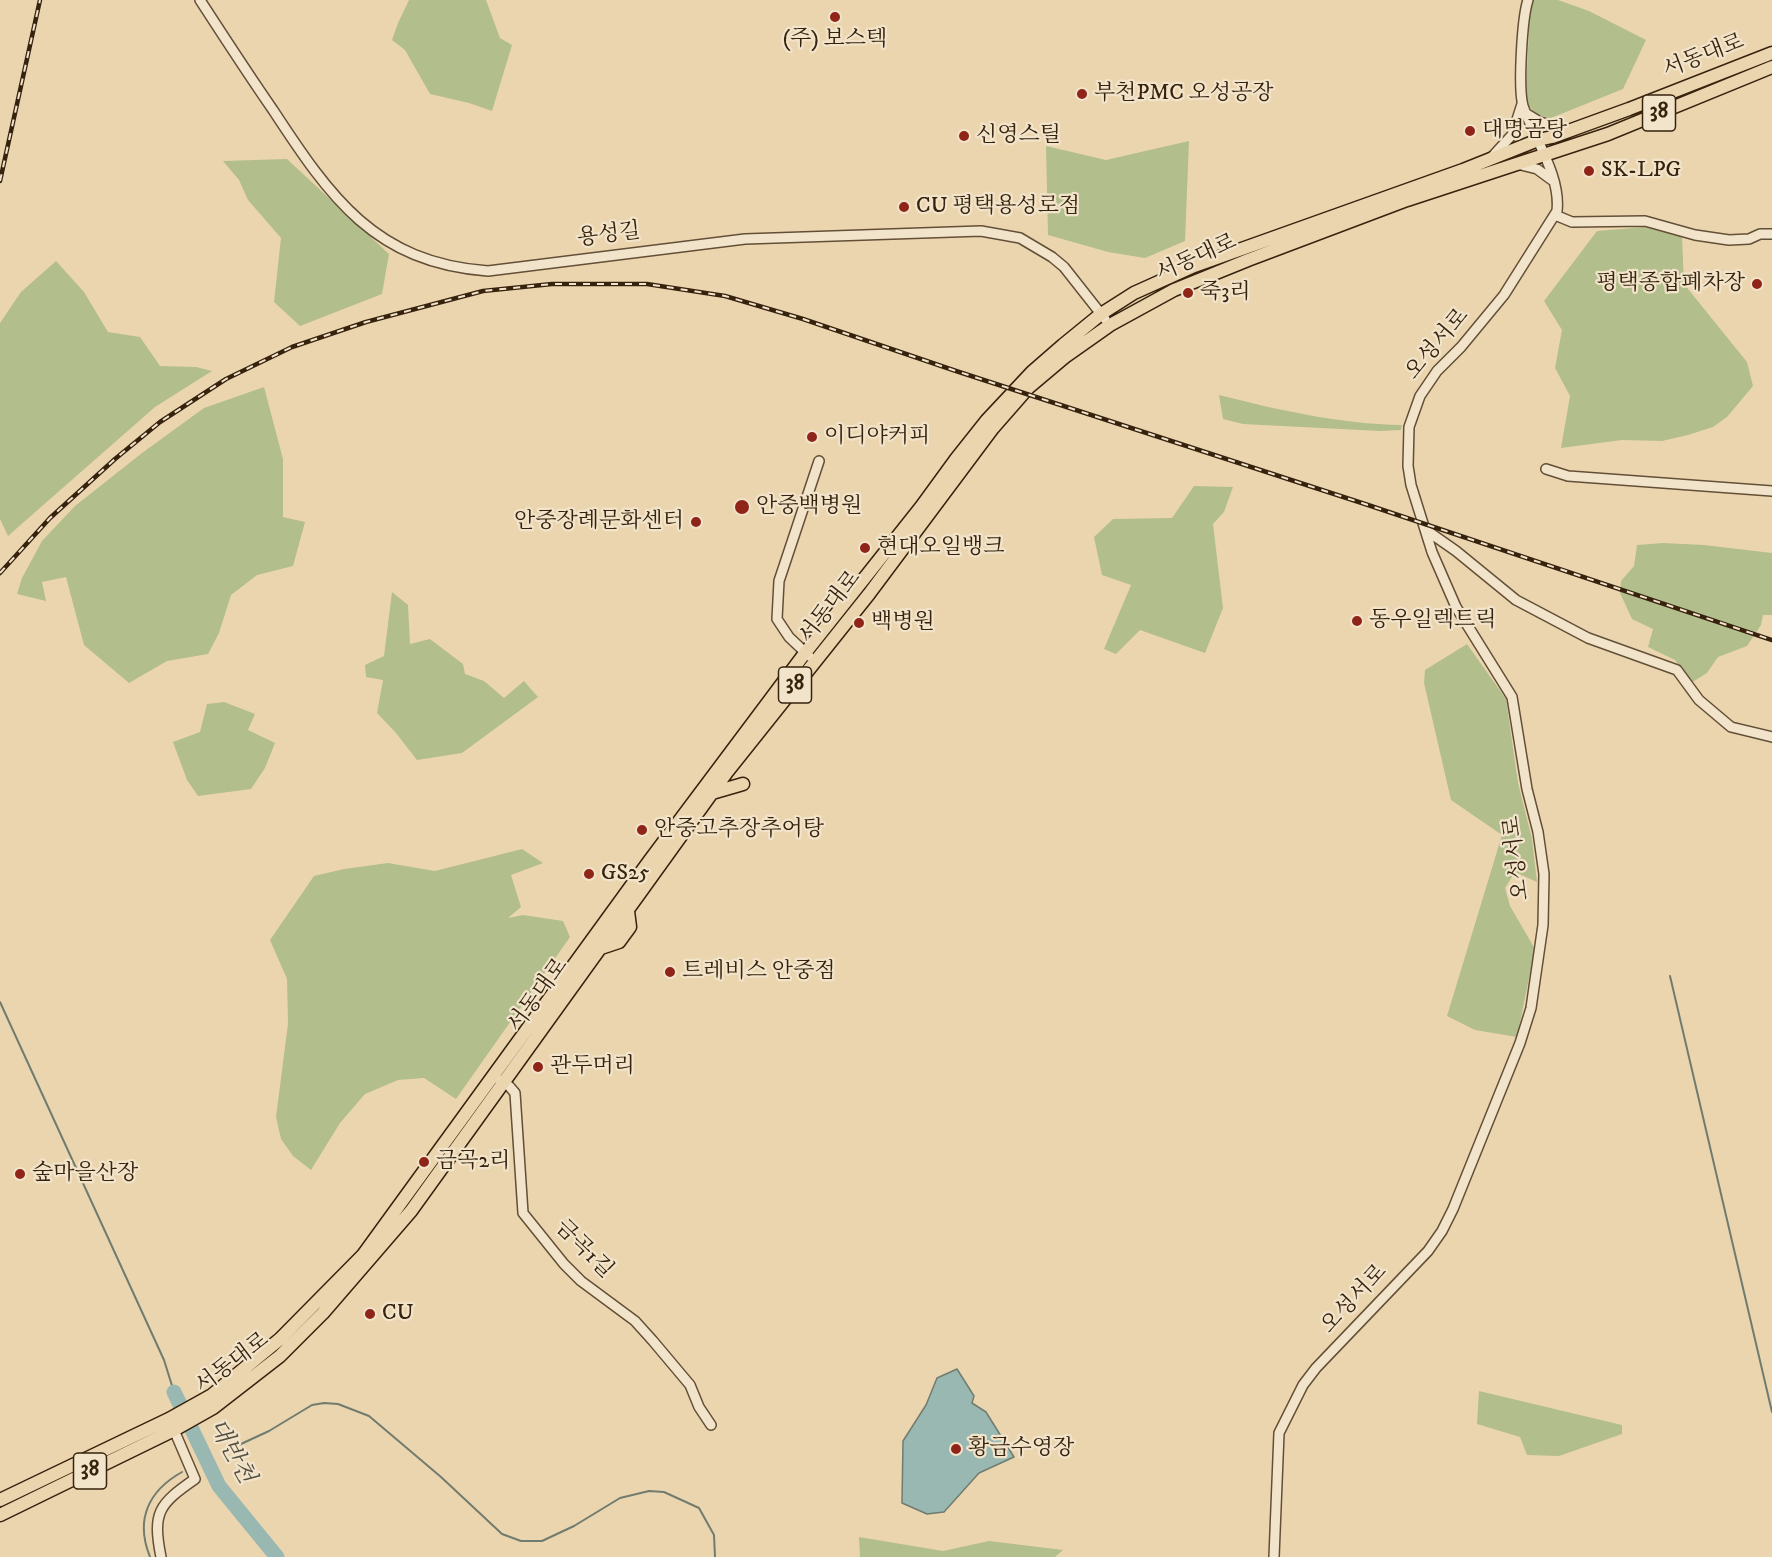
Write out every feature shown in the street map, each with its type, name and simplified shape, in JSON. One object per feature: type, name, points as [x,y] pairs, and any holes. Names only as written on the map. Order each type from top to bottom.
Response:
[{"type":"main road","name":"서동대로","points":[[499,1079],[650,860],[805,653],[921,507],[956,459],[1005,398],[1101,314],[1134,293],[1194,266],[1571,130],[1772,53]]},
{"type":"main road","name":"서동대로","points":[[0,1515],[177,1424],[196,1411],[212,1395],[280,1340],[363,1255],[600,949],[712,793],[783,704],[798,681],[869,594],[993,428],[1028,388],[1066,356],[1110,325],[1174,290],[1407,200],[1608,134],[1772,67]]},
{"type":"main road","points":[[712,793],[743,784]]},
{"type":"main road","name":"서동대로","points":[[0,1500],[177,1424]]},
{"type":"street","name":"용성길","points":[[200,0],[297,147],[333,196],[353,216],[380,237],[407,252],[432,262],[459,269],[499,270],[745,239],[981,231],[1020,238],[1052,257],[1064,267],[1110,325]]},
{"type":"street","points":[[1490,159],[1512,135],[1519,117],[1522,99],[1522,25],[1528,0]]},
{"type":"street","points":[[1522,99],[1552,180],[1558,204],[1555,215],[1572,222],[1645,221],[1695,235],[1729,240],[1772,234]]},
{"type":"street","points":[[1527,114],[1553,127],[1571,130]]},
{"type":"street","points":[[1515,164],[1530,166],[1552,180]]},
{"type":"street","name":"오성서로","points":[[1274,1557],[1279,1433],[1303,1385],[1316,1368],[1428,1251],[1442,1231],[1520,1043],[1531,1008],[1543,925],[1544,874],[1512,697],[1456,607],[1432,552],[1411,486],[1408,466],[1409,427],[1420,396],[1437,371],[1468,340],[1504,295],[1555,215]]},
{"type":"street","points":[[817,660],[805,653],[789,637],[777,619],[779,581],[819,461]]},
{"type":"street","points":[[1546,469],[1568,476],[1772,491]]},
{"type":"street","points":[[1425,530],[1456,551],[1516,600],[1588,638],[1677,670],[1699,700],[1731,727],[1772,737]]},
{"type":"street","name":"금곡1길","points":[[499,1079],[515,1093],[523,1213],[569,1270],[635,1321],[653,1341],[690,1385],[699,1407],[711,1425]]},
{"type":"street","points":[[161,1557],[156,1533],[159,1513],[170,1496],[195,1479],[177,1424]]},
{"type":"green space","points":[[409,0],[486,0],[500,38],[512,45],[492,111],[430,94],[405,50],[392,40]]},
{"type":"green space","points":[[1534,0],[1558,0],[1589,11],[1646,40],[1623,89],[1551,118],[1532,110],[1526,90],[1530,10]]},
{"type":"green space","points":[[1189,141],[1185,241],[1145,258],[1108,252],[1048,235],[1046,146],[1106,160]]},
{"type":"green space","points":[[287,159],[389,254],[382,294],[300,326],[274,302],[281,238],[248,200],[239,180],[223,161]]},
{"type":"green space","points":[[1646,227],[1682,236],[1684,284],[1747,362],[1753,386],[1727,417],[1713,427],[1662,441],[1622,440],[1561,448],[1570,396],[1555,368],[1562,330],[1544,301],[1597,231]]},
{"type":"green space","points":[[56,261],[84,292],[108,332],[140,337],[160,366],[196,367],[212,371],[155,407],[8,536],[0,519],[0,323],[21,292]]},
{"type":"green space","points":[[264,387],[283,459],[283,517],[305,522],[293,566],[257,575],[231,595],[219,633],[208,654],[167,661],[129,683],[84,645],[66,577],[42,582],[46,601],[17,594],[22,578],[42,541],[75,506],[142,453],[204,408]]},
{"type":"green space","points":[[1219,395],[1332,419],[1402,425],[1401,430],[1380,431],[1243,424],[1223,419]]},
{"type":"green space","points":[[1194,486],[1233,487],[1224,512],[1213,524],[1223,608],[1205,653],[1140,630],[1116,654],[1104,649],[1131,585],[1102,575],[1094,537],[1113,519],[1172,518]]},
{"type":"green space","points":[[1663,543],[1772,553],[1772,615],[1763,615],[1761,625],[1747,646],[1718,657],[1707,673],[1691,683],[1675,660],[1648,647],[1653,629],[1632,619],[1620,593],[1621,581],[1634,566],[1637,545]]},
{"type":"green space","points":[[392,592],[408,605],[410,644],[430,639],[463,664],[465,674],[484,681],[504,698],[524,681],[538,697],[462,753],[417,760],[377,713],[383,680],[366,677],[365,665],[384,656]]},
{"type":"green space","points":[[1467,644],[1506,699],[1518,783],[1532,839],[1537,882],[1515,872],[1505,888],[1510,906],[1535,949],[1517,1037],[1475,1030],[1447,1016],[1502,835],[1451,800],[1424,683],[1425,670]]},
{"type":"green space","points":[[224,702],[255,714],[248,730],[275,743],[265,768],[251,789],[198,796],[187,780],[173,742],[200,732],[207,704]]},
{"type":"green space","points":[[522,849],[543,863],[511,875],[521,907],[508,918],[523,915],[563,921],[570,937],[456,1099],[424,1078],[398,1080],[365,1094],[340,1123],[311,1170],[293,1156],[281,1139],[276,1117],[288,1024],[287,979],[270,940],[314,876],[388,863],[435,871]]},
{"type":"green space","points":[[1479,1391],[1622,1425],[1622,1434],[1559,1456],[1527,1455],[1520,1437],[1477,1424]]},
{"type":"green space","points":[[859,1537],[943,1551],[989,1541],[1063,1550],[1055,1557],[860,1557]]},
{"type":"water","name":"황금수영장","points":[[957,1369],[974,1396],[972,1403],[986,1412],[1014,1457],[979,1473],[944,1512],[927,1514],[902,1503],[903,1441],[926,1405],[937,1378]]},
{"type":"waterway","points":[[1670,976],[1772,1412]]},
{"type":"waterway","points":[[0,1002],[164,1360],[174,1392]]},
{"type":"waterway","name":"대반천","points":[[174,1392],[219,1486],[277,1557]]},
{"type":"waterway","points":[[228,1450],[269,1431],[312,1405],[338,1404],[369,1416],[441,1477],[502,1534],[521,1541],[542,1541],[574,1526],[620,1498],[649,1491],[664,1492],[699,1508],[714,1535],[715,1557]]},
{"type":"waterway","points":[[150,1557],[144,1531],[148,1508],[153,1497],[161,1488],[182,1472]]},
{"type":"railway","points":[[0,181],[40,0]]},
{"type":"railway","points":[[0,573],[50,518],[160,422],[226,379],[292,347],[366,322],[483,291],[552,284],[647,284],[725,296],[803,319],[1772,640]]},
{"type":"place","name":"(주) 보스텍","points":[[835,17]]},
{"type":"place","name":"부천PMC 오성공장","points":[[1082,94]]},
{"type":"place","name":"대명곰탕","points":[[1470,131]]},
{"type":"place","name":"신영스틸","points":[[964,136]]},
{"type":"place","name":"SK-LPG","points":[[1589,171]]},
{"type":"place","name":"CU 평택용성로점","points":[[904,207]]},
{"type":"place","name":"평택종합폐차장","points":[[1757,284]]},
{"type":"place","name":"죽3리","points":[[1188,293]]},
{"type":"place","name":"이디야커피","points":[[812,437]]},
{"type":"place","name":"안중백병원","points":[[742,507]]},
{"type":"place","name":"안중장례문화센터","points":[[696,522]]},
{"type":"place","name":"현대오일뱅크","points":[[865,548]]},
{"type":"place","name":"동우일렉트릭","points":[[1357,621]]},
{"type":"place","name":"백병원","points":[[859,623]]},
{"type":"place","name":"안중고추장추어탕","points":[[642,830]]},
{"type":"place","name":"GS25","points":[[589,874]]},
{"type":"place","name":"트레비스 안중점","points":[[670,972]]},
{"type":"place","name":"관두머리","points":[[538,1067]]},
{"type":"place","name":"금곡2리","points":[[424,1162]]},
{"type":"place","name":"숲마을산장","points":[[20,1174]]},
{"type":"place","name":"CU","points":[[370,1314]]},
{"type":"place","name":"황금수영장","points":[[956,1449]]}]
